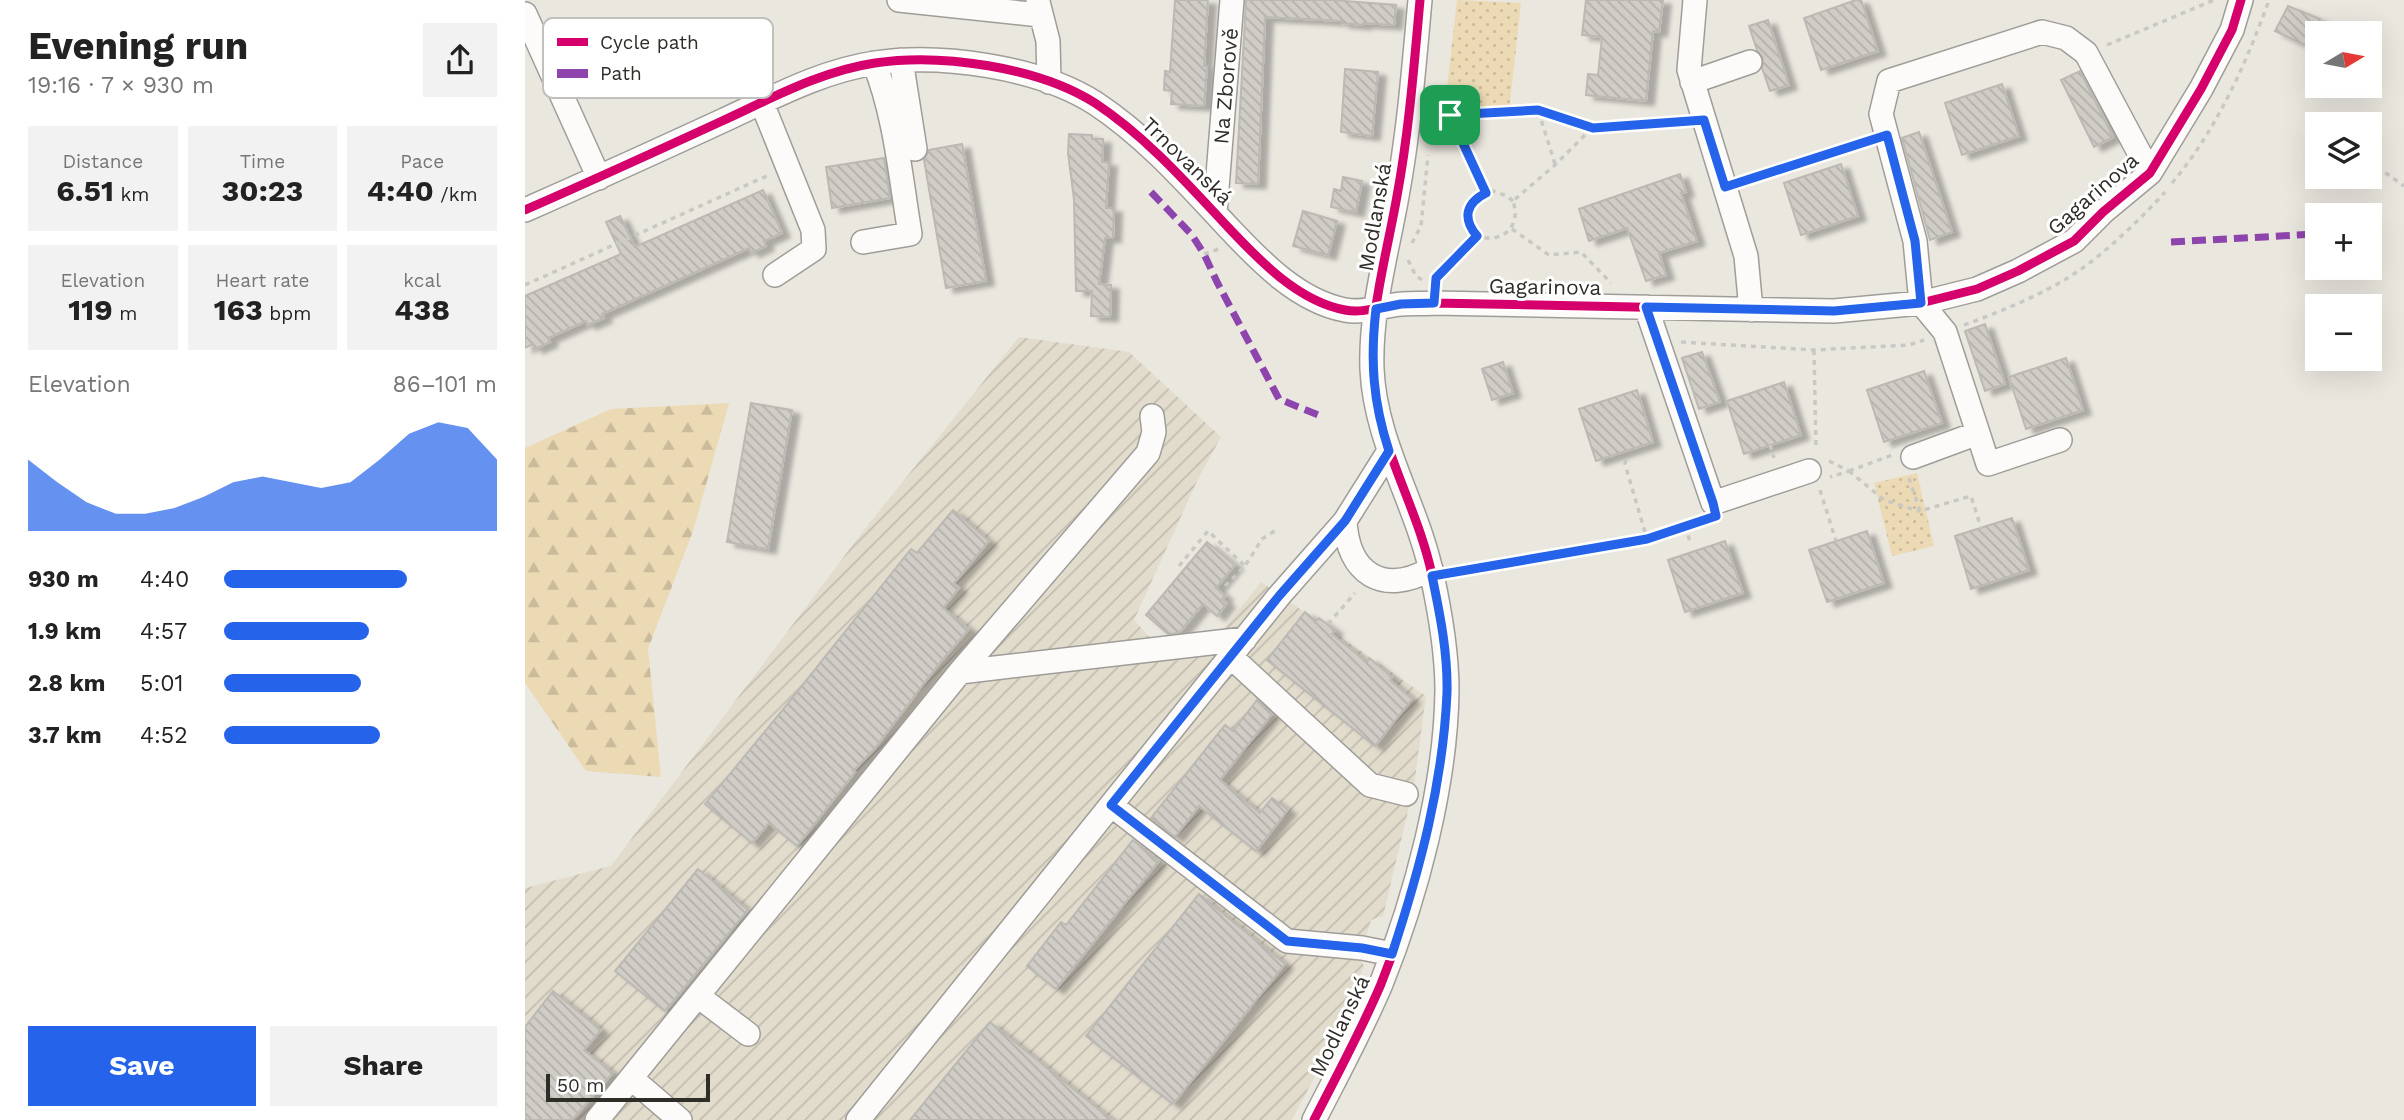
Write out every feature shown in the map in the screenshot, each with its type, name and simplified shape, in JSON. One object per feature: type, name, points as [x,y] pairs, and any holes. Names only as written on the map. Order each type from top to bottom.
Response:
[{"type":"street","points":[[899,0],[1039,8],[1048,41],[1049,82]]},
{"type":"street","name":"Na Zborově","points":[[1216,213],[1232,0]]},
{"type":"street","name":"Modlanská","points":[[1314,1120],[1364,1020],[1392,954],[1423,852],[1433,810],[1442,748],[1447,691],[1431,572],[1422,537],[1389,451],[1375,402],[1372,368],[1376,309],[1408,136],[1420,0]]},
{"type":"street","points":[[1695,0],[1689,69],[1746,256],[1751,310]]},
{"type":"street","name":"Gagarinova","points":[[1376,309],[1401,304],[1434,303],[1834,311],[1921,303],[1977,289],[2018,271],[2074,240],[2150,173],[2201,89],[2232,30],[2241,0]]},
{"type":"street","points":[[525,14],[543,54]]},
{"type":"street","points":[[2060,440],[1988,464],[1945,332],[1921,303],[1915,241],[1881,114],[1889,81],[2042,32],[2066,38],[2086,53]]},
{"type":"street","name":"Gagarinova","points":[[2086,53],[2150,173]]},
{"type":"street","points":[[901,60],[915,149]]},
{"type":"street","name":"Trnovanská","points":[[525,211],[837,70],[901,60],[941,60],[977,64],[1049,82],[1092,102],[1120,121],[1184,178],[1257,257],[1294,287],[1320,302],[1345,310],[1376,309]]},
{"type":"street","points":[[1692,82],[1750,62]]},
{"type":"street","points":[[863,242],[910,234],[897,154],[880,78],[874,63]]},
{"type":"street","points":[[563,98],[599,178]]},
{"type":"street","points":[[762,103],[813,230],[814,249],[775,275]]},
{"type":"street","points":[[1646,307],[1713,503],[1818,468]]},
{"type":"street","points":[[597,1120],[960,672],[1149,453],[1154,432],[1152,416]]},
{"type":"street","points":[[1907,459],[1978,433]]},
{"type":"street","points":[[857,1120],[1237,647],[1312,556],[1345,521],[1389,451]]},
{"type":"street","points":[[1345,521],[1346,540],[1354,558],[1366,573],[1380,580],[1401,581],[1431,572]]},
{"type":"street","points":[[960,672],[1237,647]]},
{"type":"street","points":[[1237,647],[1370,785],[1406,794]]},
{"type":"street","points":[[1111,805],[1287,941],[1362,948],[1392,954]]},
{"type":"street","points":[[698,996],[748,1034]]},
{"type":"street","points":[[631,1079],[680,1120]]},
{"type":"path","points":[[2086,53],[2214,0]]},
{"type":"path","points":[[1433,112],[1450,115],[1538,110],[1593,128],[1704,120]]},
{"type":"path","points":[[1538,110],[1555,165]]},
{"type":"path","points":[[1450,115],[1486,193]]},
{"type":"path","points":[[1513,201],[1593,128]]},
{"type":"path","points":[[1725,187],[1887,135]]},
{"type":"path","points":[[525,285],[788,166]]},
{"type":"path","points":[[2382,170],[2404,186]]},
{"type":"path","points":[[1500,192],[1513,201],[1516,210],[1511,229],[1492,238],[1477,236],[1468,222],[1471,204],[1486,193],[1500,192]]},
{"type":"path","points":[[1511,229],[1549,255],[1581,252],[1612,284],[1613,306]]},
{"type":"path","points":[[1434,303],[1436,278],[1477,236]]},
{"type":"path","points":[[1205,254],[1226,247]]},
{"type":"path","points":[[1814,350],[1818,468],[1836,541]]},
{"type":"path","points":[[1818,468],[1849,471],[1907,459],[1920,511]]},
{"type":"path","points":[[1626,460],[1647,539]]},
{"type":"path","points":[[1818,468],[1849,471],[1884,500],[1920,511],[1971,496],[1981,528]]},
{"type":"path","points":[[1431,572],[1647,539],[1716,516],[1713,503]]},
{"type":"path","points":[[1685,526],[1691,545]]},
{"type":"path","points":[[1224,586],[1245,566],[1262,539],[1276,530]]},
{"type":"path","points":[[1179,566],[1208,531],[1245,566]]},
{"type":"path","points":[[1328,624],[1355,593]]},
{"type":"shaded area","points":[[1019,337],[1129,352],[1221,437],[1198,479],[1134,620],[1156,644],[1221,632],[1261,582],[1426,696],[1414,786],[1383,916],[1371,920],[1359,958],[1364,966],[1341,1026],[1292,1120],[525,1120],[525,888],[611,866],[864,530]]},
{"type":"green space","points":[[1457,0],[1521,3],[1509,112],[1444,114]]},
{"type":"green space","points":[[729,403],[693,531],[648,649],[661,777],[586,771],[525,683],[525,448],[611,409]]},
{"type":"green space","points":[[1917,473],[1934,546],[1892,556],[1874,483]]},
{"type":"building","points":[[1175,0],[1208,0],[1204,106],[1171,104],[1172,91],[1164,90],[1165,71],[1170,72]]},
{"type":"building","points":[[1246,0],[1332,0],[1396,5],[1394,25],[1265,17],[1258,184],[1236,183]]},
{"type":"building","points":[[1586,0],[1663,0],[1659,32],[1653,31],[1646,101],[1586,95],[1588,74],[1598,75],[1602,37],[1582,35]]},
{"type":"building","points":[[1861,0],[1878,51],[1821,70],[1804,18]]},
{"type":"building","points":[[2288,6],[2320,19],[2305,21],[2305,45],[2275,31]]},
{"type":"building","points":[[1768,20],[1789,85],[1770,91],[1762,68],[1763,58],[1757,50],[1749,26]]},
{"type":"building","points":[[1345,69],[1378,72],[1372,136],[1341,132]]},
{"type":"building","points":[[2080,71],[2113,137],[2094,147],[2061,80]]},
{"type":"building","points":[[2002,84],[2019,136],[1962,155],[1945,103]]},
{"type":"building","points":[[1919,132],[1952,232],[1930,240],[1902,138]]},
{"type":"building","points":[[1069,134],[1092,135],[1092,139],[1103,139],[1102,162],[1109,162],[1106,208],[1114,208],[1113,238],[1105,238],[1099,284],[1111,285],[1110,317],[1091,316],[1092,291],[1076,291]]},
{"type":"building","points":[[962,144],[986,281],[946,288],[924,160],[929,150]]},
{"type":"building","points":[[884,158],[890,198],[832,208],[826,167]]},
{"type":"building","points":[[1841,164],[1858,216],[1801,235],[1784,183]]},
{"type":"building","points":[[1680,174],[1686,192],[1681,193],[1697,241],[1659,253],[1666,275],[1646,281],[1627,228],[1589,241],[1579,209]]},
{"type":"building","points":[[1343,177],[1362,181],[1356,212],[1331,207],[1334,189],[1341,191]]},
{"type":"building","points":[[763,190],[782,233],[764,241],[766,246],[751,253],[749,248],[602,314],[604,318],[588,325],[586,321],[548,338],[550,342],[535,349],[533,344],[525,348],[525,296],[621,254],[606,222],[620,216],[635,247]]},
{"type":"building","points":[[1303,211],[1337,221],[1328,255],[1293,246]]},
{"type":"building","points":[[1985,324],[2005,384],[1985,391],[1965,331]]},
{"type":"building","points":[[1702,352],[1720,402],[1699,409],[1682,358]]},
{"type":"building","points":[[2066,358],[2083,410],[2026,429],[2009,377]]},
{"type":"building","points":[[1503,362],[1513,393],[1492,400],[1482,369]]},
{"type":"building","points":[[1924,371],[1942,423],[1884,442],[1867,390]]},
{"type":"building","points":[[1784,382],[1801,435],[1744,454],[1727,401]]},
{"type":"building","points":[[1637,390],[1653,442],[1596,461],[1579,409]]},
{"type":"building","points":[[751,403],[792,410],[768,549],[727,542]]},
{"type":"building","points":[[953,510],[989,541],[954,583],[959,588],[943,608],[969,629],[875,748],[853,771],[855,772],[797,846],[769,823],[752,843],[705,804],[911,549],[917,553]]},
{"type":"building","points":[[2012,518],[2029,570],[1971,589],[1955,536]]},
{"type":"building","points":[[1867,531],[1884,583],[1827,602],[1809,550]]},
{"type":"building","points":[[1725,541],[1743,593],[1685,612],[1668,560]]},
{"type":"building","points":[[1207,542],[1235,565],[1216,588],[1225,596],[1222,599],[1227,603],[1217,616],[1203,604],[1179,633],[1168,634],[1146,615]]},
{"type":"building","points":[[1305,612],[1335,630],[1332,634],[1367,662],[1369,658],[1392,677],[1390,680],[1412,699],[1375,746],[1267,660]]},
{"type":"building","points":[[1257,700],[1272,714],[1220,780],[1260,813],[1272,798],[1288,810],[1256,851],[1199,806],[1175,837],[1151,818],[1225,725],[1233,731]]},
{"type":"building","points":[[1133,840],[1159,861],[1056,989],[1027,966],[1061,922],[1066,925]]},
{"type":"building","points":[[698,869],[748,910],[665,1011],[615,971]]},
{"type":"building","points":[[1199,894],[1285,964],[1173,1104],[1086,1036]]},
{"type":"building","points":[[553,991],[601,1030],[584,1050],[613,1073],[572,1120],[525,1120],[525,1027]]},
{"type":"building","points":[[990,1022],[1112,1120],[910,1120]]},
{"type":"marked path","points":[[1151,192],[1192,235],[1204,254],[1279,399],[1323,417]]},
{"type":"marked path","points":[[2171,242],[2305,235]]},
{"type":"cycle path","points":[[1314,1120],[1381,984],[1406,915],[1435,802],[1445,726],[1446,661],[1435,589],[1417,523],[1388,448],[1375,396],[1372,369],[1376,304],[1405,147],[1420,0]]},
{"type":"cycle path","points":[[773,97],[835,72],[901,60],[959,62],[1018,72],[1046,80],[1095,103],[1131,130],[1279,277],[1311,298],[1345,310],[1434,303],[1834,311],[1921,303],[1977,289],[2074,241],[2103,212],[2150,173],[2201,89],[2232,30],[2241,0]]},
{"type":"cycle path","points":[[525,210],[772,98]]},
{"type":"route","points":[[1538,110],[1593,128],[1704,120],[1725,187],[1887,135],[1915,241],[1921,303],[1834,311],[1646,307],[1716,516],[1647,539],[1432,576],[1447,691],[1439,771],[1433,810],[1413,890],[1392,954],[1362,948],[1287,941],[1111,805],[1279,596],[1345,521],[1389,451],[1375,402],[1372,368],[1376,309],[1401,304],[1434,303],[1436,278],[1477,236],[1468,222],[1468,213],[1476,198],[1486,193],[1450,115],[1538,110]]}]
